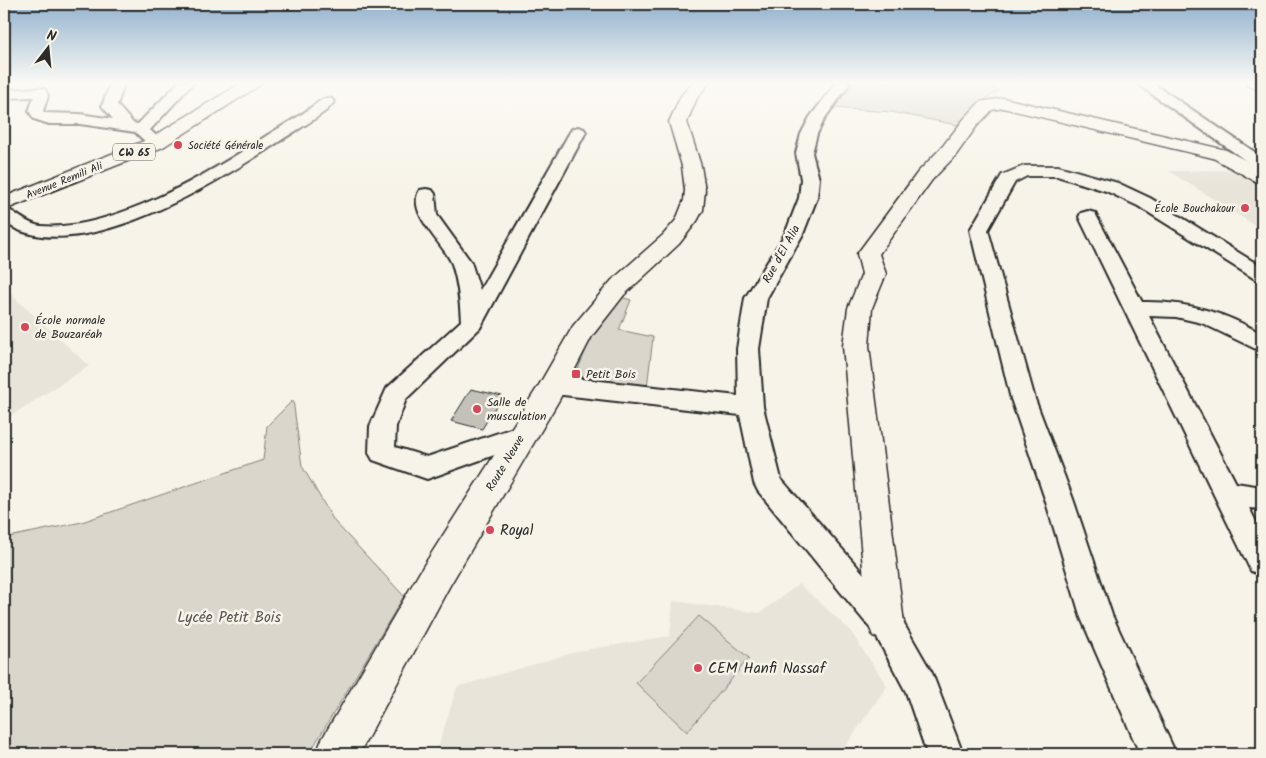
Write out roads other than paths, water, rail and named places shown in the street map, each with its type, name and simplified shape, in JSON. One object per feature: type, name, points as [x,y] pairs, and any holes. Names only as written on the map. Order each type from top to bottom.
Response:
[{"type":"main road","name":"Avenue Remili Ali","points":[[4,204],[156,143],[197,117]]},
{"type":"main road","name":"Route Neuve","points":[[337,754],[396,646],[554,385],[587,324],[625,280],[666,245],[680,230],[693,209],[696,188],[678,122],[680,117]]},
{"type":"main road","points":[[886,623],[856,346],[860,308],[874,274],[868,254],[925,176],[976,117]]},
{"type":"main road","points":[[1064,117],[1219,154],[1262,177]]},
{"type":"street","points":[[44,117],[80,119],[134,128]]},
{"type":"street","points":[[122,117],[156,143]]},
{"type":"street","points":[[134,128],[146,117]]},
{"type":"street","points":[[4,214],[25,228],[40,232],[67,231],[95,226],[128,216],[191,189],[248,157],[285,130],[307,117]]},
{"type":"street","name":"Rue d'El Alia","points":[[818,117],[809,134],[804,153],[810,179],[808,198],[794,234],[756,298],[748,349],[751,407],[768,483],[820,548],[886,623],[920,685],[945,754]]},
{"type":"street","points":[[1194,117],[1262,164]]},
{"type":"street","points":[[522,435],[427,468],[382,453],[383,426],[396,394],[472,323],[578,132]]},
{"type":"street","points":[[1158,754],[1096,618],[1059,499],[1023,399],[1004,319],[988,268],[979,230],[1008,179],[1024,171],[1058,171],[1112,187],[1144,202],[1211,246],[1262,276]]},
{"type":"street","points":[[426,194],[428,215],[461,262],[470,293],[472,323]]},
{"type":"street","points":[[1088,217],[1262,562]]},
{"type":"street","points":[[1134,309],[1176,310],[1208,316],[1238,329],[1262,344]]},
{"type":"street","points":[[554,385],[751,407]]},
{"type":"street","points":[[1228,494],[1262,498]]},
{"type":"place","name":"Société Générale","points":[[178,145]]},
{"type":"place","name":"École Bouchakour","points":[[1245,208]]},
{"type":"place","name":"École normale de Bouzaréah","points":[[25,327]]},
{"type":"place","name":"Petit Bois","points":[[576,374]]},
{"type":"place","name":"Salle de musculation","points":[[477,409]]},
{"type":"place","name":"Royal","points":[[490,530]]},
{"type":"place","name":"CEM Hanfi Nassaf","points":[[698,668]]},
{"type":"park label","name":"Lycée Petit Bois","points":[[229,617]]}]
